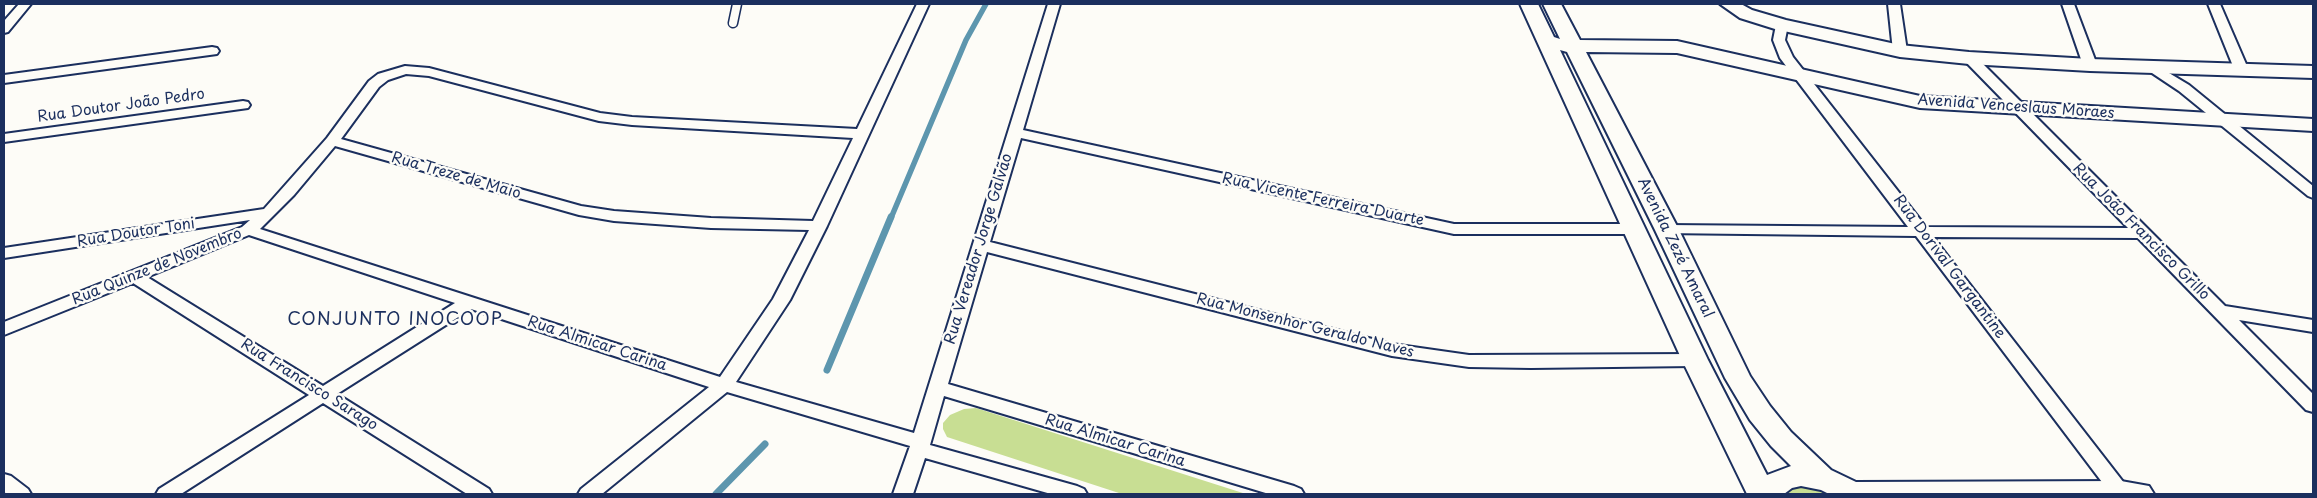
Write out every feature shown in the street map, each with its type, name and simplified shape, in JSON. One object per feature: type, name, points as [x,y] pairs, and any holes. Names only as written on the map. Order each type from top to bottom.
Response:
[{"type":"main road","name":"Avenida Zezé Amaral","points":[[1529,4],[1636,229],[1695,360],[1762,494]]},
{"type":"main road","name":"Avenida Zezé Amaral","points":[[1552,4],[1667,230],[1738,378],[1766,420],[1820,477]]},
{"type":"main road","points":[[1728,4],[1780,33],[1900,51],[1969,58],[2090,65],[2313,72]]},
{"type":"main road","name":"Avenida Venceslaus Moraes","points":[[1546,41],[1574,46],[1677,47],[1920,102],[2313,125]]},
{"type":"main road","name":"Avenida Zezé Amaral","points":[[1769,494],[1773,485],[1785,478],[1801,475],[1820,477],[1854,494]]},
{"type":"main road","points":[[1854,494],[2130,493]]},
{"type":"street","points":[[4,29],[25,4]]},
{"type":"street","points":[[588,494],[724,385],[781,300],[820,226],[923,4]]},
{"type":"street","name":"Rua Vereador Jorge Galvão","points":[[902,494],[937,387],[1054,4]]},
{"type":"street","points":[[1894,4],[1900,51]]},
{"type":"street","points":[[2068,4],[2090,65]]},
{"type":"street","points":[[2214,4],[2242,71]]},
{"type":"street","name":"Rua Dorival Gargantine","points":[[1780,33],[1788,58],[1921,230],[2130,493]]},
{"type":"street","points":[[4,79],[212,51]]},
{"type":"street","name":"Rua João Francisco Grillo","points":[[1969,58],[2313,404]]},
{"type":"street","points":[[2154,68],[2226,120],[2313,193]]},
{"type":"street","name":"Rua Quinze de Novembro","points":[[4,329],[248,230],[269,213],[332,141],[374,84],[383,77],[395,72],[413,69],[429,72],[599,117],[632,121],[862,134]]},
{"type":"street","name":"Rua Doutor João Pedro","points":[[4,138],[243,106]]},
{"type":"street","name":"Rua Vicente Ferreira Duarte","points":[[1014,132],[1454,228],[1636,229]]},
{"type":"street","name":"Rua Treze de Maio","points":[[332,141],[579,210],[614,216],[701,222],[820,226]]},
{"type":"street","name":"Rua Doutor Toni","points":[[4,253],[269,213]]},
{"type":"street","name":"Rua Almicar Carina","points":[[248,230],[724,385],[1076,494]]},
{"type":"street","points":[[1667,230],[2142,232]]},
{"type":"street","name":"Rua Monsenhor Geraldo Naves","points":[[980,245],[1392,350],[1469,361],[1695,360]]},
{"type":"street","name":"Rua Francisco Sarago","points":[[134,276],[482,494]]},
{"type":"street","points":[[166,494],[468,303]]},
{"type":"street","points":[[2219,311],[2313,326]]},
{"type":"street","name":"Rua Almicar Carina","points":[[937,387],[1294,494]]},
{"type":"street","points":[[4,481],[21,494]]},
{"type":"lane","points":[[733,23],[737,4]]},
{"type":"green space","points":[[976,408],[1246,494],[1122,494],[947,437],[943,429],[943,423],[950,415],[964,409]]},
{"type":"green space","points":[[1786,485],[1833,486],[1849,494],[1778,494]]},
{"type":"waterway","points":[[891,218],[966,40],[986,4]]},
{"type":"waterway","points":[[827,370],[891,217]]},
{"type":"waterway","points":[[716,494],[765,444]]},
{"type":"district","name":"CONJUNTO INOCOOP","points":[[395,320]]}]
